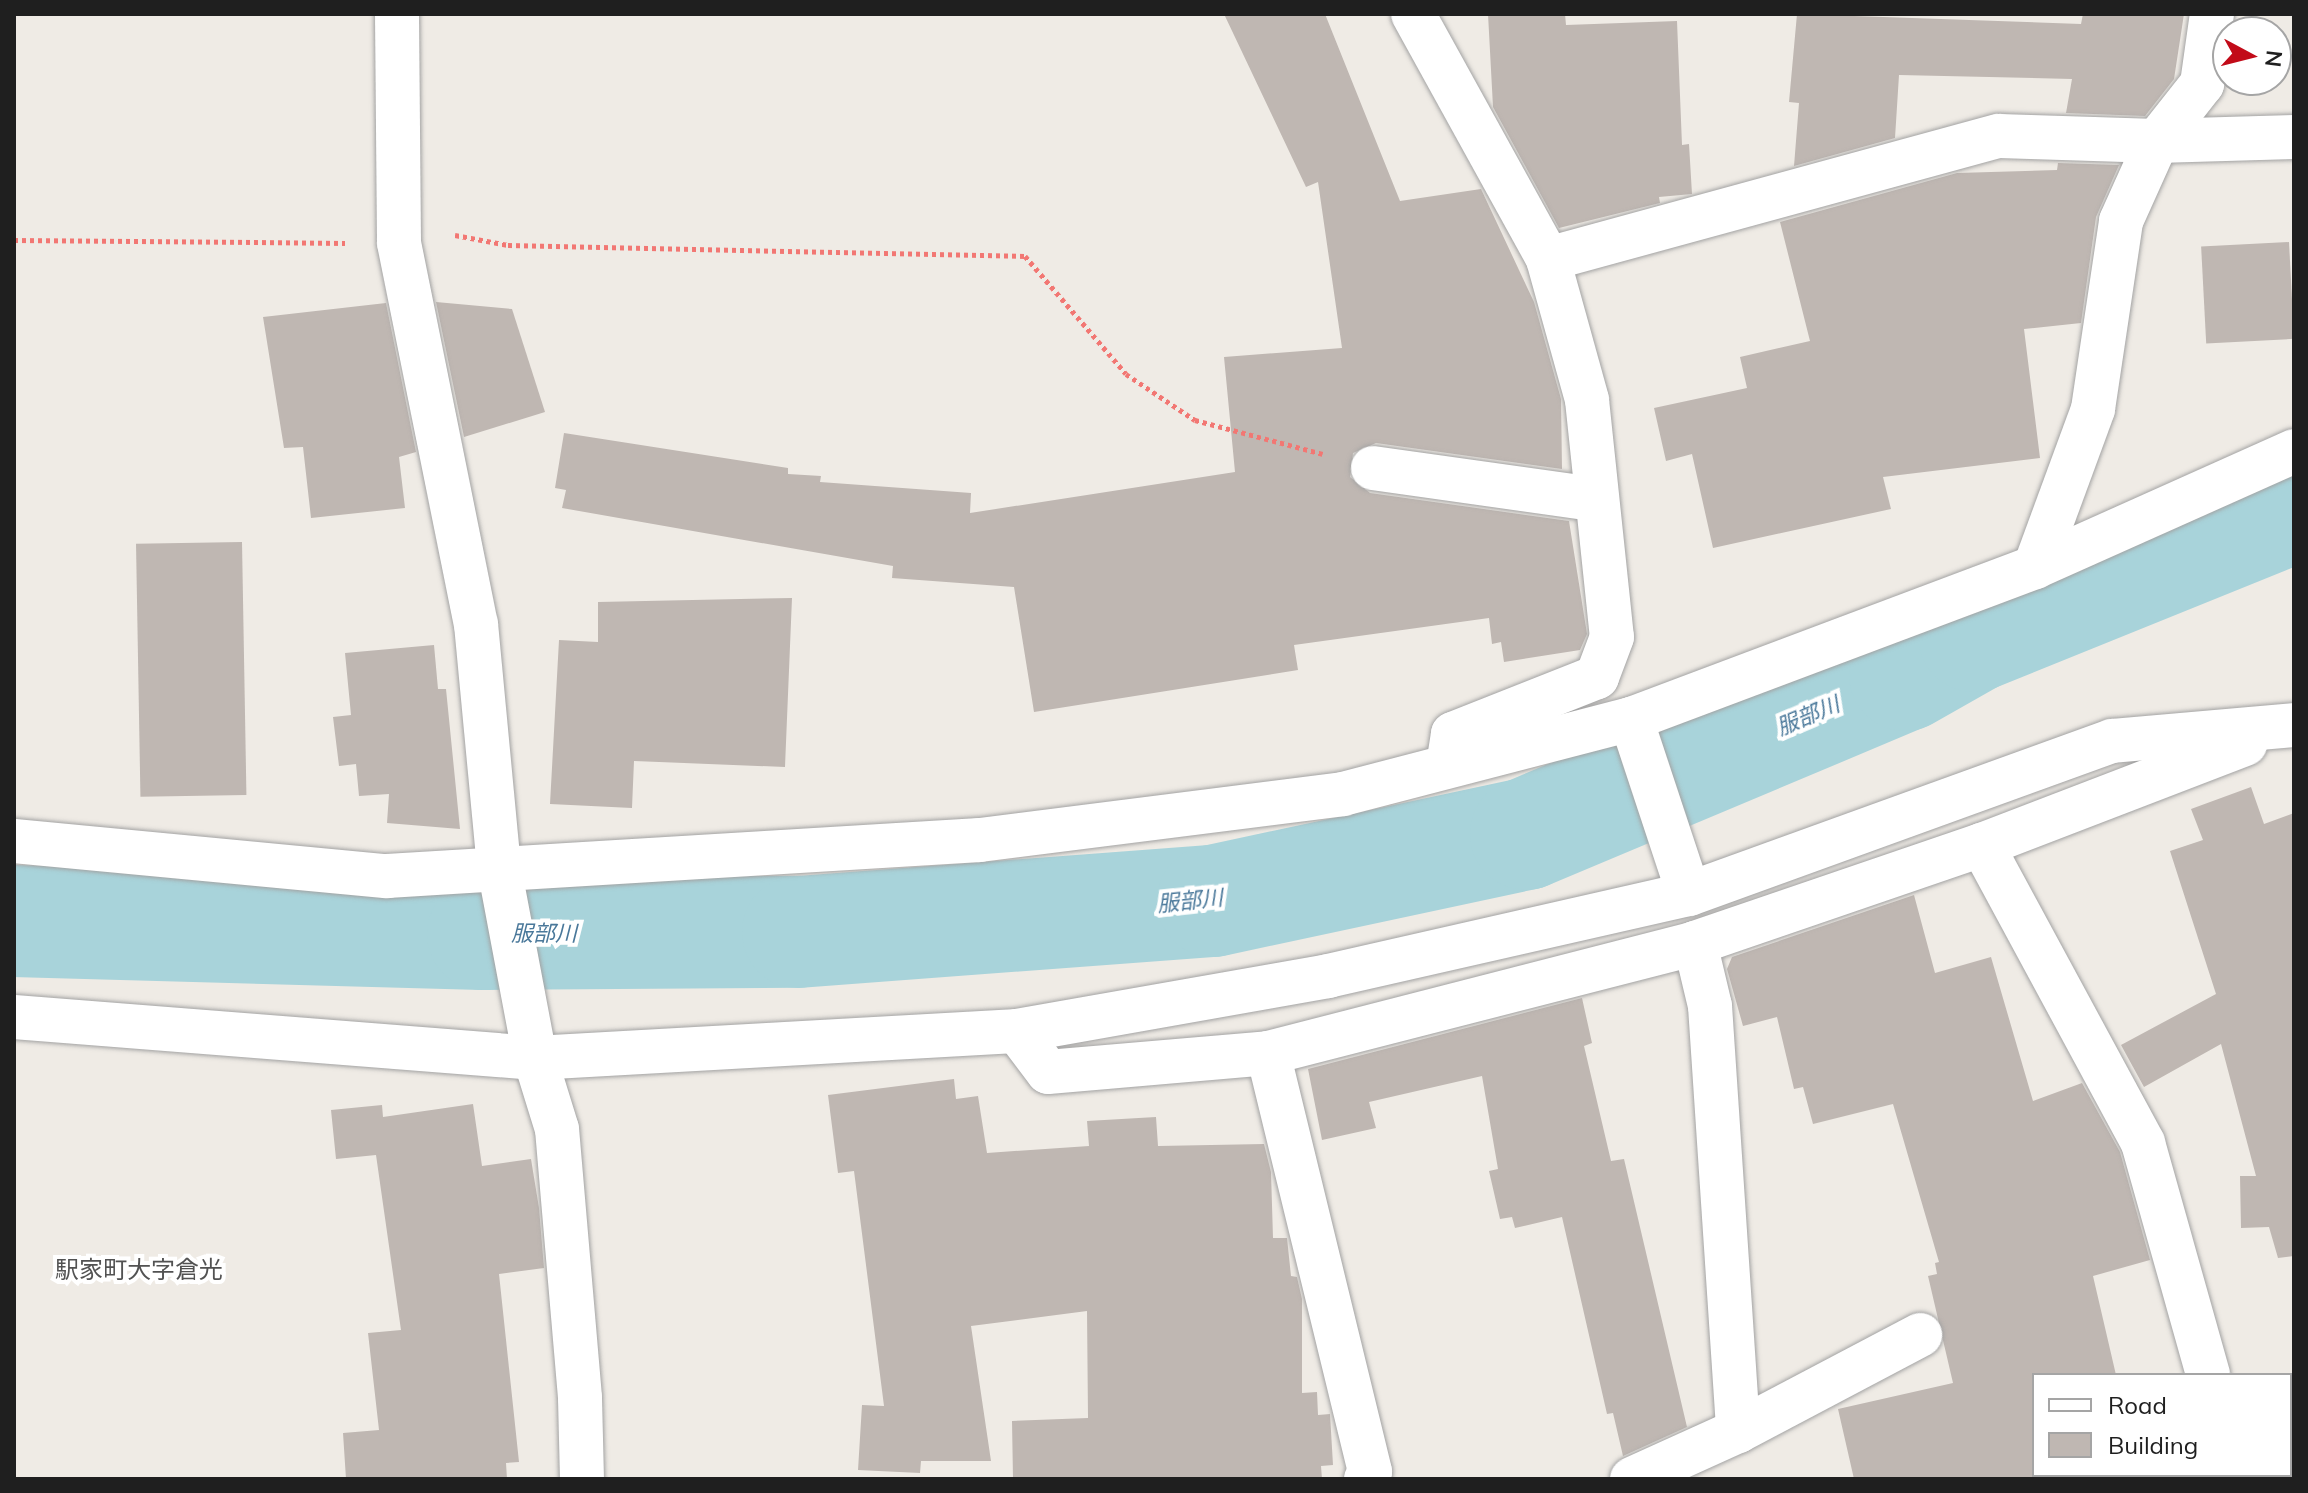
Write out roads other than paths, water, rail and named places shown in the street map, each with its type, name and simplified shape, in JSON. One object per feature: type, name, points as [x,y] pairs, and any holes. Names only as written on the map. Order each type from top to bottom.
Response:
[{"type":"street","points":[[397,14],[399,243],[476,624],[502,881],[535,1058],[557,1129],[580,1398],[582,1479]]},
{"type":"street","points":[[1413,14],[1548,259],[1587,400],[1594,499],[1612,637],[1597,677],[1453,734],[1448,766]]},
{"type":"street","points":[[2035,567],[2093,409],[2121,221],[2157,141],[2202,84],[2212,14]]},
{"type":"street","points":[[1548,259],[1999,136],[2157,141],[2294,137]]},
{"type":"street","points":[[14,841],[387,876],[502,881],[980,840],[1343,794],[1631,719],[2035,567],[2294,451]]},
{"type":"street","points":[[1373,468],[1594,499]]},
{"type":"street","points":[[1631,719],[1688,890]]},
{"type":"street","points":[[14,1017],[535,1058],[1017,1031],[1328,976],[1688,890],[2112,741],[2294,726]]},
{"type":"street","points":[[1017,1031],[1048,1072],[1268,1053],[1695,943],[1982,845],[2294,726]]},
{"type":"street","points":[[1982,845],[2143,1143],[2207,1373]]},
{"type":"street","points":[[1695,943],[1710,1006],[1738,1431]]},
{"type":"street","points":[[1268,1053],[1375,1477]]},
{"type":"street","points":[[1632,1479],[1738,1431],[1920,1335]]},
{"type":"waterway","name":"服部川","points":[[14,921],[483,934],[798,932],[1213,901],[1526,834],[1905,675],[1974,636],[2294,507]]},
{"type":"district","name":"駅家町大字倉光","points":[[139,1270]]}]
